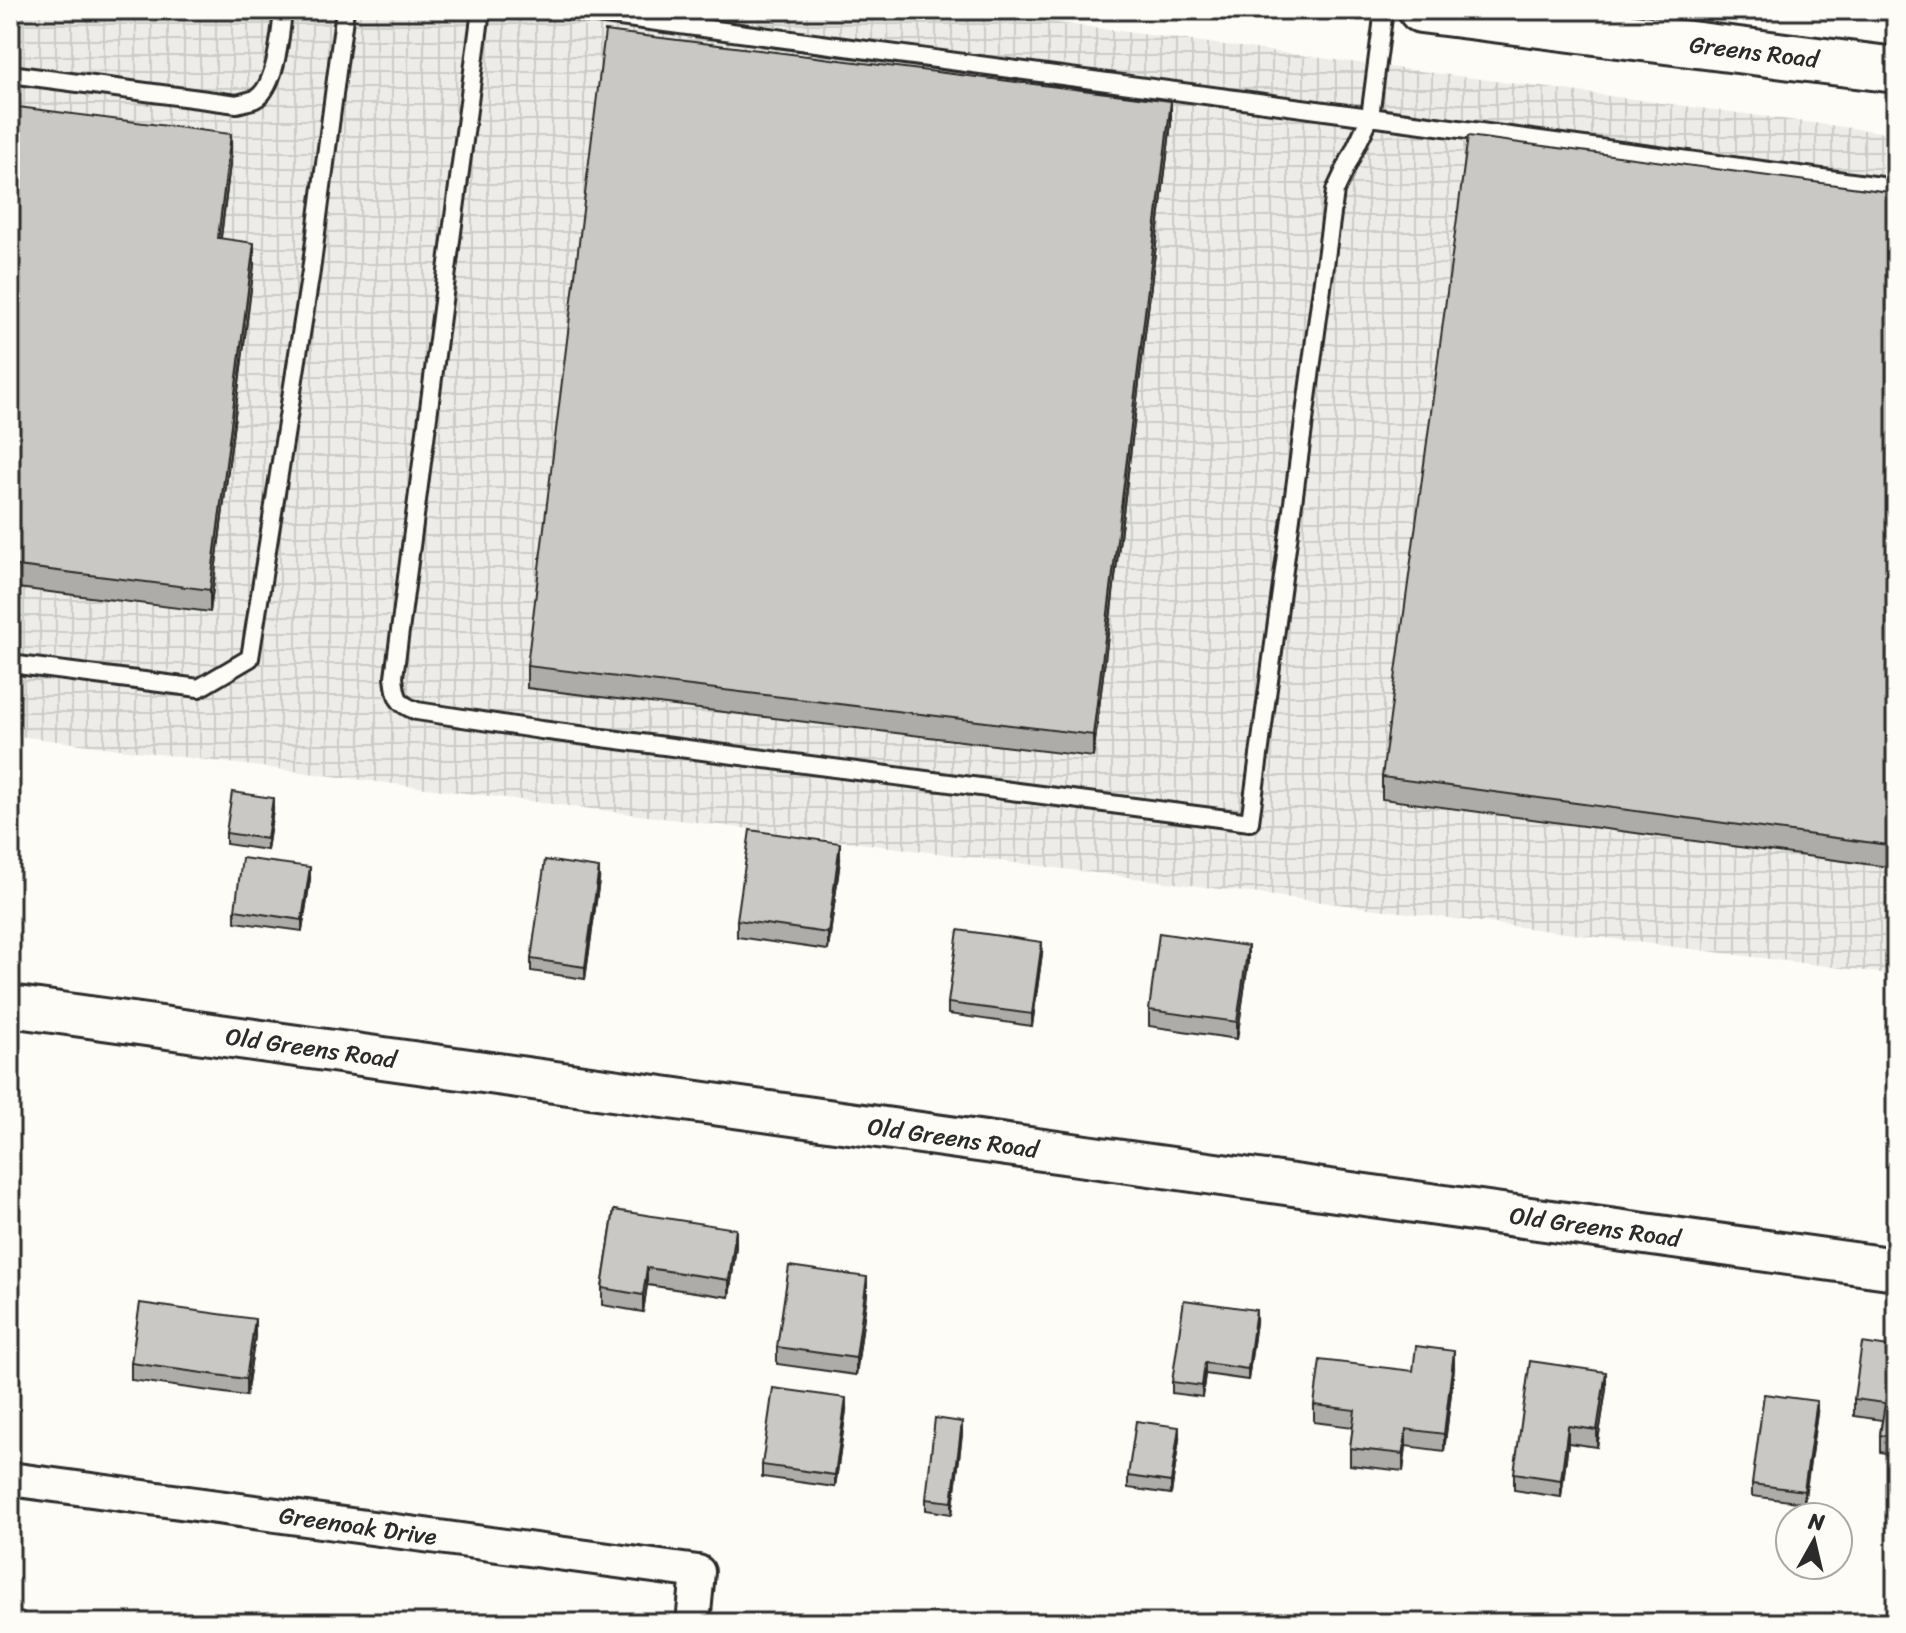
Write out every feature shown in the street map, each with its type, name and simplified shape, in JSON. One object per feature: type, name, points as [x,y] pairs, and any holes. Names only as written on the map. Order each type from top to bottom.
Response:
[{"type":"main road","name":"Greens Road","points":[[1421,10],[1896,70]]},
{"type":"street","name":"Old Greens Road","points":[[10,1006],[1896,1269]]},
{"type":"street","name":"Greenoak Drive","points":[[10,1479],[698,1572],[693,1623]]},
{"type":"lane","points":[[10,74],[237,104],[255,99],[264,92],[271,78],[283,10]]},
{"type":"lane","points":[[10,664],[199,688],[250,658],[311,271],[345,10]]},
{"type":"lane","points":[[481,10],[394,677],[396,695],[404,707],[541,730],[1250,822],[1335,191],[1370,117],[1384,10]]},
{"type":"lane","points":[[567,10],[1896,188]]},
{"type":"shaded area","points":[[10,10],[960,10],[1896,134],[1896,975],[10,735]]},
{"type":"building","points":[[605,31],[1171,101],[1093,735],[527,666]]},
{"type":"building","points":[[10,106],[231,134],[218,238],[254,243],[210,590],[10,565]]},
{"type":"building","points":[[1468,136],[1896,193],[1896,846],[1382,777]]},
{"type":"building","points":[[232,792],[273,798],[267,839],[226,833]]},
{"type":"building","points":[[750,830],[840,843],[828,933],[737,920]]},
{"type":"building","points":[[242,858],[310,867],[302,920],[235,910]]},
{"type":"building","points":[[545,860],[599,868],[585,967],[531,959]]},
{"type":"building","points":[[958,930],[1042,942],[1032,1014],[948,1003]]},
{"type":"building","points":[[1159,933],[1248,946],[1237,1022],[1149,1010]]},
{"type":"building","points":[[614,1210],[736,1229],[729,1280],[647,1268],[643,1295],[602,1288]]},
{"type":"building","points":[[789,1266],[867,1277],[856,1358],[777,1347]]},
{"type":"building","points":[[1184,1300],[1256,1310],[1248,1369],[1205,1363],[1202,1386],[1172,1382]]},
{"type":"building","points":[[140,1303],[255,1319],[246,1379],[131,1363]]},
{"type":"building","points":[[1862,1343],[1896,1348],[1896,1438],[1880,1435],[1885,1403],[1854,1399]]},
{"type":"building","points":[[1416,1346],[1454,1351],[1444,1434],[1406,1429],[1403,1454],[1350,1448],[1355,1410],[1314,1405],[1320,1360],[1413,1371]]},
{"type":"building","points":[[1530,1361],[1606,1372],[1597,1430],[1568,1426],[1561,1480],[1514,1473]]},
{"type":"building","points":[[773,1388],[846,1398],[835,1475],[762,1465]]},
{"type":"building","points":[[1764,1394],[1817,1401],[1804,1491],[1752,1484]]},
{"type":"building","points":[[935,1418],[962,1422],[952,1502],[926,1499]]},
{"type":"building","points":[[1136,1421],[1179,1427],[1171,1482],[1128,1476]]},
{"type":"building","points":[[1772,1615],[1772,1623],[1747,1623],[1747,1616]]}]
